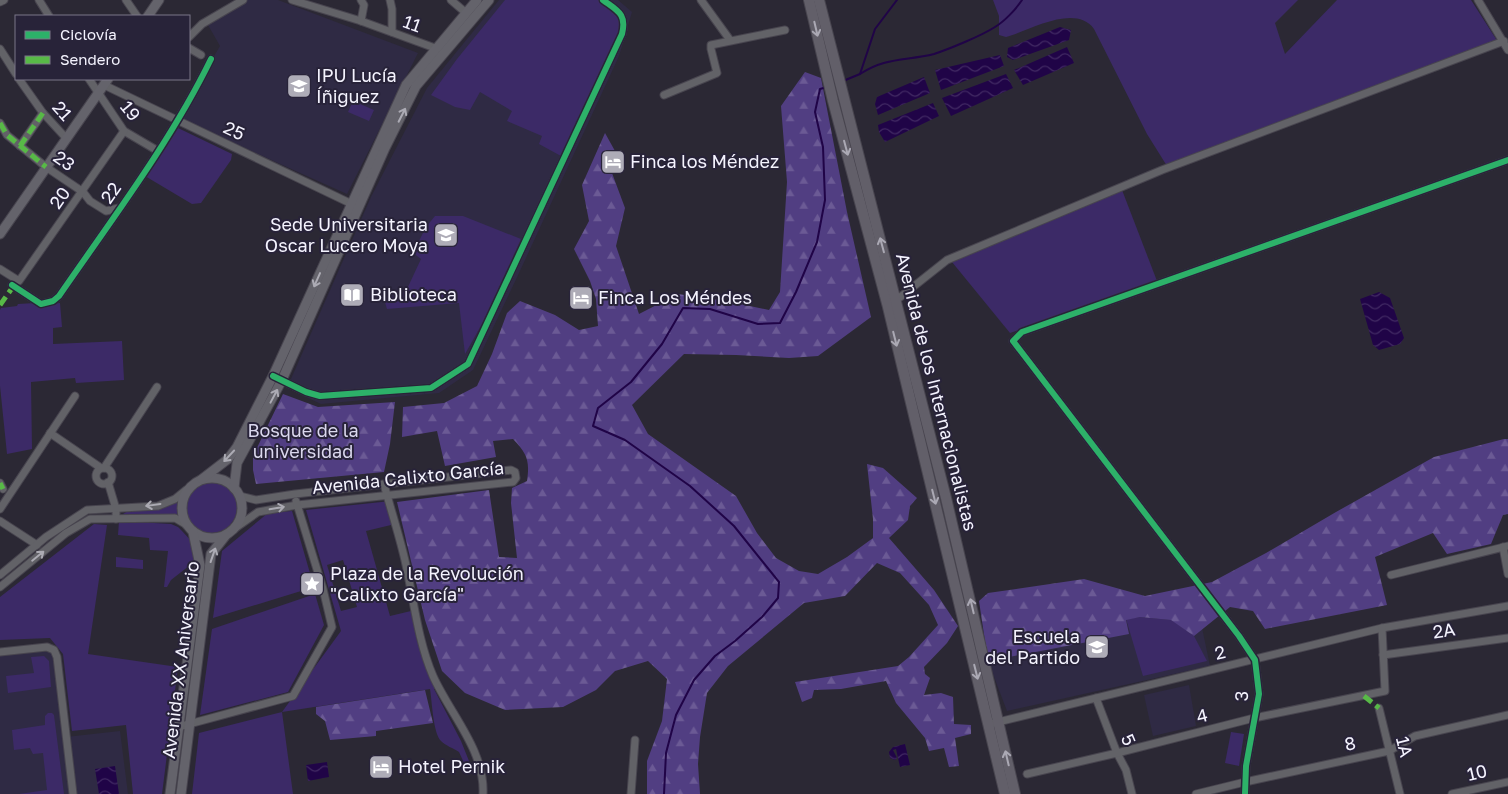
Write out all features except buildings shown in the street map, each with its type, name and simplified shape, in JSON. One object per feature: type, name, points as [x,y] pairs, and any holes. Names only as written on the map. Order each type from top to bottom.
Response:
[{"type":"highway","name":"Avenida de los Internacionalistas","points":[[809,0],[842,94],[946,498],[994,723],[1005,794]]},
{"type":"highway","name":"Avenida de los Internacionalistas","points":[[819,0],[833,101],[888,307],[994,723],[1015,794]]},
{"type":"main road","points":[[149,15],[159,0]]},
{"type":"main road","points":[[234,488],[237,462],[278,378],[406,85],[465,12],[477,0]]},
{"type":"main road","points":[[355,205],[416,86],[489,0]]},
{"type":"main road","points":[[0,234],[106,82]]},
{"type":"main road","points":[[193,532],[185,524],[181,507],[186,490],[228,459],[278,378]]},
{"type":"main road","points":[[202,479],[214,477],[225,480],[240,496]]},
{"type":"main road","name":"Avenida XX Aniversario","points":[[181,794],[211,554],[241,517],[243,506],[240,496]]},
{"type":"main road","name":"Avenida XX Aniversario","points":[[193,532],[203,538],[215,538],[230,532]]},
{"type":"main road","name":"Avenida XX Aniversario","points":[[170,794],[200,565],[193,532]]},
{"type":"street","points":[[0,2],[4,0]]},
{"type":"street","points":[[39,0],[48,15]]},
{"type":"street","points":[[126,0],[136,15]]},
{"type":"street","points":[[190,36],[202,24],[243,0]]},
{"type":"street","name":"11","points":[[292,0],[361,21],[435,48]]},
{"type":"street","points":[[361,0],[364,5],[361,21]]},
{"type":"street","points":[[390,0],[392,32]]},
{"type":"street","points":[[451,0],[465,12]]},
{"type":"street","points":[[278,378],[306,392],[320,396],[431,388],[468,364],[622,34],[625,23],[620,14],[603,0]]},
{"type":"street","points":[[701,0],[730,40]]},
{"type":"street","points":[[1478,0],[1508,50]]},
{"type":"street","points":[[664,95],[717,73],[711,46],[730,40],[785,30]]},
{"type":"street","points":[[888,307],[947,260],[956,256],[1162,170],[1504,42]]},
{"type":"street","points":[[0,49],[15,72]]},
{"type":"street","points":[[190,49],[201,55]]},
{"type":"street","name":"22","points":[[12,285],[41,304],[54,301],[59,296],[158,151],[211,59]]},
{"type":"street","name":"21","points":[[20,80],[44,114],[66,138]]},
{"type":"street","name":"19","points":[[90,80],[124,131],[158,151]]},
{"type":"street","name":"25","points":[[106,82],[177,121],[355,205]]},
{"type":"street","points":[[20,146],[44,114]]},
{"type":"street","name":"23","points":[[0,123],[6,135],[46,167],[83,192],[90,201],[106,210],[119,208]]},
{"type":"street","name":"20","points":[[0,269],[19,281],[124,131]]},
{"type":"street","name":"3","points":[[1245,794],[1246,766],[1259,694],[1255,660],[1240,636],[1013,341],[1022,332],[1508,160]]},
{"type":"street","points":[[108,482],[101,483],[96,478],[97,471],[102,468],[157,387]]},
{"type":"street","points":[[0,510],[75,396]]},
{"type":"street","points":[[50,433],[102,468],[108,470],[111,474],[108,482],[116,509],[116,519]]},
{"type":"street","name":"Avenida Calixto García","points":[[230,532],[258,512],[297,505],[513,482],[516,478],[515,472],[511,470],[256,500],[240,496]]},
{"type":"street","points":[[384,484],[397,525],[416,618],[433,676],[466,734],[478,762],[484,786],[483,794]]},
{"type":"street","points":[[0,575],[63,524],[87,510],[158,506],[175,499],[186,490]]},
{"type":"street","points":[[178,727],[292,696],[332,627],[323,589],[295,494]]},
{"type":"street","points":[[0,587],[78,525],[90,519],[175,518],[185,524]]},
{"type":"street","points":[[0,521],[38,545]]},
{"type":"street","points":[[1391,575],[1506,547],[1508,574]]},
{"type":"street","name":"2","points":[[994,723],[1382,628],[1508,606]]},
{"type":"street","points":[[1382,628],[1383,655]]},
{"type":"street","name":"2A","points":[[1383,655],[1508,638]]},
{"type":"street","points":[[0,652],[47,647],[54,650],[58,657],[73,794]]},
{"type":"street","name":"4","points":[[1027,774],[1254,718],[1385,691],[1383,655]]},
{"type":"street","name":"5","points":[[1096,698],[1117,753],[1126,770],[1132,794]]},
{"type":"street","name":"1A","points":[[1379,708],[1400,794]]},
{"type":"street","name":"8","points":[[1196,794],[1389,751],[1415,736],[1508,715]]},
{"type":"street","points":[[631,794],[635,740]]},
{"type":"street","name":"10","points":[[1452,794],[1508,782]]},
{"type":"shaded area","name":"IPU Lucía Íñiguez","points":[[247,0],[278,0],[418,53],[347,194],[178,118],[220,46],[208,25]]},
{"type":"shaded area","name":"Sede Universitaria Oscar Lucero Moya","points":[[499,0],[618,0],[632,12],[619,56],[473,370],[439,393],[321,404],[287,388],[371,197],[427,88]]},
{"type":"shaded area","points":[[505,0],[599,0],[619,16],[621,29],[561,156],[539,144],[542,136],[507,121],[512,111],[480,92],[470,110],[455,107],[431,95],[457,59]]},
{"type":"shaded area","points":[[993,0],[1298,0],[1275,23],[1285,54],[1337,0],[1471,0],[1496,39],[1496,43],[1167,166],[1147,134],[1094,29],[1086,22],[1075,18],[1052,21],[1006,37],[999,35],[999,16]]},
{"type":"shaded area","points":[[353,101],[374,110],[369,121],[348,112]]},
{"type":"shaded area","points":[[178,128],[232,154],[231,160],[201,203],[192,204],[145,176]]},
{"type":"shaded area","points":[[1122,190],[1157,281],[1010,333],[952,262]]},
{"type":"shaded area","points":[[435,216],[463,216],[521,239],[487,315],[465,354],[459,303],[387,309],[384,299],[400,295],[407,289],[421,259],[413,253],[426,227]]},
{"type":"shaded area","points":[[35,303],[45,306],[60,303],[62,327],[53,328],[53,344],[122,341],[124,380],[76,383],[75,378],[31,382],[32,449],[7,454],[0,386],[0,310],[1,308],[17,306],[18,304]]},
{"type":"shaded area","points":[[211,481],[225,485],[233,493],[237,507],[233,521],[225,529],[211,533],[197,529],[189,521],[185,507],[189,493],[197,485]]},
{"type":"shaded area","points":[[391,501],[391,525],[366,531],[390,616],[411,611],[417,641],[438,688],[434,689],[461,741],[471,766],[465,765],[459,752],[443,743],[438,737],[430,689],[282,712],[341,631],[306,510]],"holes":[[[343,560],[357,607],[341,611],[327,565]]]},
{"type":"shaded area","points":[[177,502],[178,514],[127,516],[123,514],[128,511],[160,508]]},
{"type":"shaded area","points":[[292,511],[314,587],[213,618],[222,551],[268,513]]},
{"type":"shaded area","points":[[119,521],[171,524],[178,527],[194,544],[194,562],[171,580],[167,587],[164,587],[168,551],[150,550],[149,538],[118,535]]},
{"type":"shaded area","points":[[94,524],[107,525],[88,654],[178,667],[162,794],[133,794],[126,725],[72,731],[63,654],[50,638],[0,640],[0,597]]},
{"type":"shaded area","points":[[116,557],[143,560],[143,569],[116,567]]},
{"type":"shaded area","points":[[315,594],[324,625],[288,692],[200,715],[212,629]]},
{"type":"shaded area","name":"Escuela del Partido","points":[[1195,594],[1210,666],[1007,711],[988,661],[1145,596]]},
{"type":"shaded area","points":[[1140,617],[1172,620],[1194,636],[1207,661],[1143,676],[1126,619]]},
{"type":"shaded area","points":[[55,650],[66,737],[120,731],[128,794],[0,794],[0,656]]},
{"type":"shaded area","points":[[44,656],[49,661],[51,687],[8,693],[6,676],[34,673],[31,657]]},
{"type":"shaded area","points":[[1189,685],[1196,726],[1153,736],[1144,695]]},
{"type":"shaded area","points":[[282,712],[293,794],[192,794],[199,733]]},
{"type":"shaded area","points":[[48,713],[54,715],[64,794],[19,794],[47,790],[43,753],[33,754],[30,748],[14,750],[12,730],[45,725],[45,716]]},
{"type":"shaded area","points":[[1231,732],[1244,734],[1239,766],[1225,763]]},
{"type":"green space","points":[[805,72],[821,78],[847,212],[871,317],[818,356],[789,358],[684,354],[632,405],[648,434],[736,496],[757,533],[776,558],[799,571],[818,574],[847,557],[873,538],[873,519],[867,464],[883,468],[917,498],[910,506],[908,520],[889,538],[934,590],[958,626],[947,643],[924,667],[925,674],[930,678],[924,695],[941,693],[953,697],[954,724],[971,725],[971,734],[955,738],[959,766],[949,767],[944,748],[929,751],[925,738],[896,703],[886,681],[841,689],[814,690],[812,698],[802,702],[795,682],[898,666],[909,657],[938,625],[929,605],[900,573],[877,563],[845,596],[804,603],[728,666],[707,693],[698,764],[700,794],[647,794],[647,761],[662,721],[667,679],[648,661],[615,671],[596,690],[563,707],[505,710],[465,693],[442,671],[425,620],[397,502],[489,490],[499,557],[517,558],[511,503],[512,488],[527,481],[528,462],[522,449],[513,439],[493,441],[496,457],[445,466],[437,431],[402,437],[403,407],[444,403],[477,386],[492,354],[507,313],[520,301],[555,315],[579,330],[598,326],[596,299],[590,281],[574,249],[589,221],[582,185],[605,133],[615,151],[609,165],[625,208],[616,246],[639,314],[678,294],[769,310],[780,292],[787,182],[781,106]]},
{"type":"green space","name":"Bosque de la universidad","points":[[283,394],[318,407],[395,402],[390,444],[384,472],[256,484],[253,456]]},
{"type":"green space","points":[[1508,439],[1508,514],[1503,515],[1491,544],[1447,554],[1433,533],[1375,557],[1387,605],[1265,629],[1253,611],[1230,607],[1194,636],[1171,620],[1140,617],[1126,620],[1129,634],[988,661],[979,601],[988,593],[1084,579],[1145,596],[1212,582],[1434,457]]},
{"type":"green space","points":[[425,690],[433,723],[376,731],[376,736],[330,740],[325,721],[316,714],[316,707]]},
{"type":"water","points":[[1060,27],[1071,30],[1069,40],[1013,60],[1007,57],[1008,48]]},
{"type":"water","points":[[1067,47],[1074,63],[1023,85],[1014,70]]},
{"type":"water","points":[[1000,55],[1004,66],[941,90],[935,70]]},
{"type":"water","points":[[1006,74],[1013,88],[951,116],[942,98]]},
{"type":"water","points":[[924,77],[930,93],[878,115],[875,104],[877,97]]},
{"type":"water","points":[[933,103],[939,116],[885,142],[879,132],[878,125]]},
{"type":"water","points":[[1379,292],[1390,298],[1404,338],[1400,344],[1379,350],[1373,345],[1360,299]]},
{"type":"water","points":[[905,744],[910,765],[900,767],[896,749],[893,750],[897,758],[895,760],[890,758],[889,752],[893,747]]},
{"type":"water","points":[[327,762],[329,777],[308,781],[306,765]]},
{"type":"water","points":[[115,766],[119,794],[99,794],[95,769]]},
{"type":"waterway","points":[[843,81],[860,74],[875,29],[897,0]]},
{"type":"waterway","points":[[860,74],[887,62],[934,54],[974,38],[1003,22],[1022,0]]},
{"type":"waterway","points":[[664,794],[666,753],[676,715],[694,680],[715,656],[762,617],[778,598],[779,582],[734,526],[690,486],[625,440],[593,426],[598,408],[631,382],[662,344],[683,308],[710,309],[758,324],[780,323],[796,292],[817,242],[825,200],[823,147],[815,112],[820,89],[827,87]]},
{"type":"marked path","points":[[20,146],[43,113]]},
{"type":"marked path","points":[[0,123],[7,135],[46,167]]},
{"type":"marked path","points":[[0,305],[15,284]]},
{"type":"marked path","points":[[0,483],[3,489]]},
{"type":"marked path","points":[[1364,696],[1379,708]]},
{"type":"cycle path","points":[[273,376],[306,392],[320,396],[431,388],[468,364],[622,34],[622,17],[617,10],[603,0]]},
{"type":"cycle path","points":[[12,285],[41,304],[53,301],[59,296],[159,151],[211,59]]},
{"type":"cycle path","points":[[1245,794],[1246,766],[1259,694],[1255,660],[1239,636],[1013,341],[1022,332],[1508,160]]},
{"type":"place","name":"IPU Lucía Íñiguez","points":[[299,86]]},
{"type":"place","name":"Finca los Méndez","points":[[613,162]]},
{"type":"place","name":"Sede Universitaria Oscar Lucero Moya","points":[[446,235]]},
{"type":"place","name":"Biblioteca","points":[[352,295]]},
{"type":"place","name":"Finca Los Méndes","points":[[581,298]]},
{"type":"place","name":"Plaza de la Revolución \"Calixto García\"","points":[[312,584]]},
{"type":"place","name":"Escuela del Partido","points":[[1097,647]]},
{"type":"place","name":"Hotel Pernik","points":[[381,767]]}]
